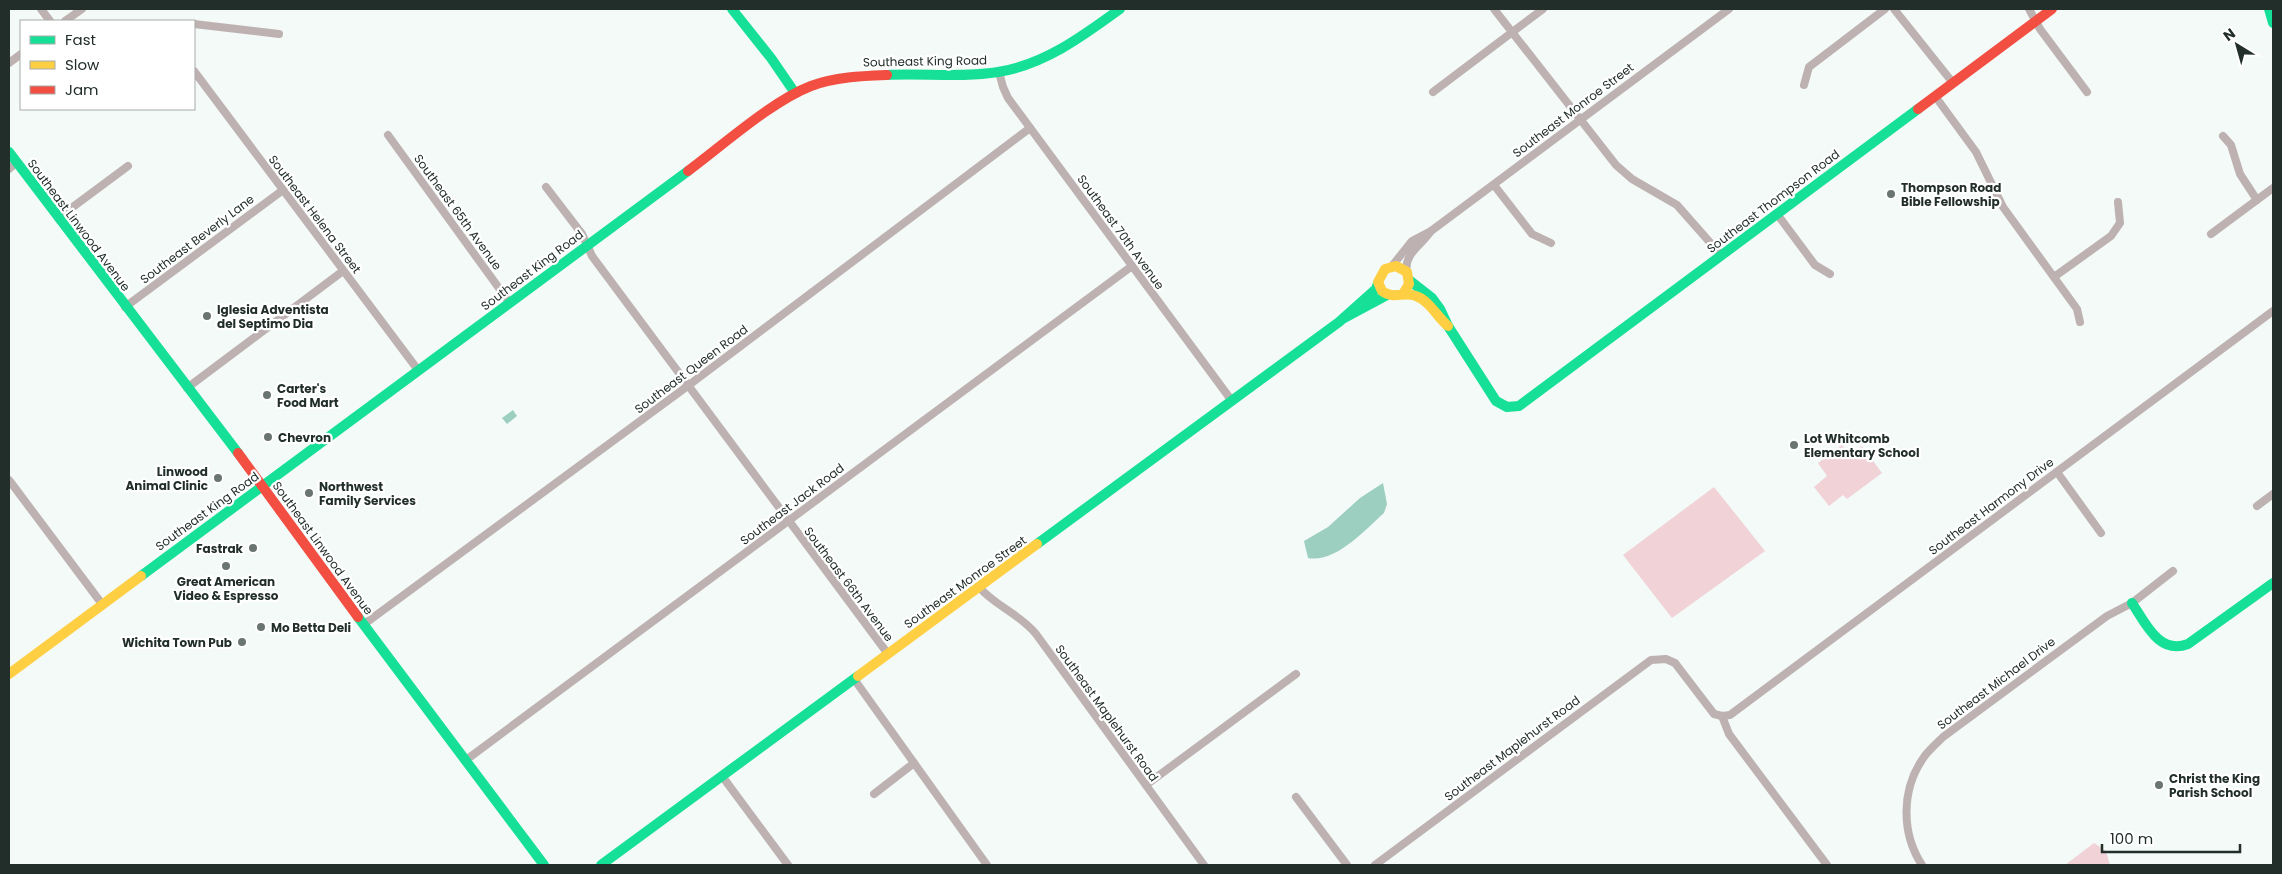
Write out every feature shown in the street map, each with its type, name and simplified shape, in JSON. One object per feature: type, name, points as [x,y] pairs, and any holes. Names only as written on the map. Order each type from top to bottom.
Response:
[{"type":"street","points":[[41,9],[49,20]]},
{"type":"street","points":[[66,20],[82,9]]},
{"type":"street","points":[[732,9],[771,58],[795,93]]},
{"type":"street","name":"Southeast King Road","points":[[9,674],[775,105],[795,93],[824,82],[862,75],[999,72],[1032,63],[1058,52],[1078,40],[1120,9]]},
{"type":"street","points":[[1494,9],[1624,173],[1677,204],[1721,255]]},
{"type":"street","points":[[1432,92],[1543,9]]},
{"type":"street","name":"Southeast Monroe Street","points":[[1392,266],[1412,241],[1431,231],[1494,185],[1729,9]]},
{"type":"street","points":[[1804,85],[1809,67],[1885,9]]},
{"type":"street","points":[[1894,9],[1953,83]]},
{"type":"street","points":[[2029,9],[2087,92]]},
{"type":"street","name":"Southeast Thompson Road","points":[[1448,326],[1499,404],[1507,407],[1519,406],[1527,402],[2052,9]]},
{"type":"street","points":[[2269,9],[2273,23]]},
{"type":"street","points":[[195,24],[279,34]]},
{"type":"street","points":[[9,63],[20,55]]},
{"type":"street","name":"Southeast Helena Street","points":[[195,72],[418,370]]},
{"type":"street","name":"Southeast 70th Avenue","points":[[999,72],[1005,92],[1030,128],[1232,401]]},
{"type":"street","points":[[1935,96],[1976,152],[2003,207],[2077,309],[2080,322]]},
{"type":"street","name":"Southeast Queen Road","points":[[363,625],[689,385],[1030,128]]},
{"type":"street","name":"Southeast 65th Avenue","points":[[388,135],[510,302]]},
{"type":"street","points":[[2224,136],[2231,145],[2240,174],[2257,200]]},
{"type":"street","name":"Southeast Linwood Avenue","points":[[9,152],[13,166],[58,218],[262,486],[363,625],[544,865]]},
{"type":"street","points":[[58,218],[128,166]]},
{"type":"street","points":[[1494,185],[1532,234],[1551,243]]},
{"type":"street","name":"Southeast 66th Avenue","points":[[546,187],[582,234],[592,256],[888,654]]},
{"type":"street","points":[[2211,234],[2273,188]]},
{"type":"street","name":"Southeast Beverly Lane","points":[[125,307],[283,190]]},
{"type":"street","points":[[2054,277],[2111,236],[2120,223],[2118,202]]},
{"type":"street","points":[[1777,214],[1815,265],[1830,274]]},
{"type":"street","name":"Southeast Monroe Street","points":[[1408,276],[1406,264],[1409,256],[1425,241],[1431,231]]},
{"type":"street","name":"Southeast Jack Road","points":[[466,760],[1132,266]]},
{"type":"street","points":[[1392,266],[1400,267],[1435,302],[1445,315],[1448,326],[1438,320],[1423,300],[1411,294],[1395,297],[1387,295],[1381,290],[1378,283],[1382,271],[1392,266]]},
{"type":"street","points":[[187,388],[343,271]]},
{"type":"street","points":[[1403,294],[1408,288],[1408,276]]},
{"type":"street","name":"Southeast Monroe Street","points":[[600,865],[1344,318],[1376,289],[1378,283]]},
{"type":"street","name":"Southeast Monroe Street","points":[[1344,318],[1356,315],[1387,295]]},
{"type":"street","name":"Southeast Harmony Drive","points":[[1722,716],[1734,712],[2273,311]]},
{"type":"street","points":[[2057,472],[2101,533]]},
{"type":"street","points":[[9,480],[102,604]]},
{"type":"street","points":[[2257,506],[2273,494]]},
{"type":"street","name":"Southeast Michael Drive","points":[[1922,865],[1909,839],[1906,810],[1911,785],[1924,757],[1943,737],[2107,616],[2132,603],[2173,571]]},
{"type":"street","points":[[2132,603],[2161,643],[2177,649],[2188,644],[2273,583]]},
{"type":"street","name":"Southeast Maplehurst Road","points":[[980,587],[989,598],[1017,615],[1033,630],[1204,865]]},
{"type":"street","name":"Southeast Maplehurst Road","points":[[1375,865],[1644,663],[1652,660],[1666,659],[1682,671],[1714,714],[1722,716]]},
{"type":"street","points":[[1146,785],[1296,674]]},
{"type":"street","points":[[854,678],[984,864]]},
{"type":"street","points":[[1722,716],[1729,734],[1827,865]]},
{"type":"street","points":[[874,794],[914,763]]},
{"type":"street","points":[[722,776],[788,865]]},
{"type":"street","points":[[1296,797],[1347,865]]},
{"type":"shaded area","points":[[513,410],[517,416],[507,424],[502,418]]},
{"type":"shaded area","points":[[1842,445],[1849,455],[1862,446],[1882,473],[1847,499],[1843,495],[1829,506],[1814,487],[1827,476],[1818,463]]},
{"type":"shaded area","points":[[1383,483],[1387,504],[1384,513],[1359,536],[1339,550],[1319,558],[1308,558],[1304,541],[1328,527],[1360,498]]},
{"type":"shaded area","points":[[1714,487],[1765,551],[1672,618],[1623,555]]},
{"type":"shaded area","points":[[2094,843],[2106,851],[2110,865],[2065,865]]},
{"type":"traffic: fast","points":[[732,9],[771,58],[795,93]]},
{"type":"traffic: fast","points":[[887,75],[970,75],[1015,68],[1031,63],[1062,48],[1120,9]]},
{"type":"traffic: fast","points":[[2269,9],[2273,23]]},
{"type":"traffic: fast","points":[[1409,280],[1432,298],[1440,309],[1448,326],[1496,401],[1507,407],[1519,406],[1918,109]]},
{"type":"traffic: fast","points":[[9,152],[238,453]]},
{"type":"traffic: fast","points":[[141,576],[688,171]]},
{"type":"traffic: fast","points":[[1037,544],[1339,322],[1376,289],[1378,283]]},
{"type":"traffic: fast","points":[[1344,318],[1387,295]]},
{"type":"traffic: fast","points":[[2132,603],[2154,636],[2169,645],[2178,646],[2188,644],[2273,583]]},
{"type":"traffic: fast","points":[[358,617],[544,865]]},
{"type":"traffic: fast","points":[[601,865],[858,676]]},
{"type":"traffic: slow","points":[[1403,294],[1409,284],[1407,272],[1396,266],[1385,269],[1378,282],[1382,291],[1391,295],[1407,294],[1421,298],[1448,326]]},
{"type":"traffic: slow","points":[[858,676],[1037,544]]},
{"type":"traffic: slow","points":[[9,674],[141,576]]},
{"type":"traffic: jam","points":[[1918,109],[2052,9]]},
{"type":"traffic: jam","points":[[688,171],[748,124],[796,93],[811,86],[839,79],[887,75]]},
{"type":"traffic: jam","points":[[238,453],[358,617]]},
{"type":"place","name":"Thompson Road Bible Fellowship","points":[[1891,194]]},
{"type":"place","name":"Iglesia Adventista del Septimo Dia","points":[[207,316]]},
{"type":"place","name":"Carter's Food Mart","points":[[267,395]]},
{"type":"place","name":"Chevron","points":[[268,437]]},
{"type":"place","name":"Lot Whitcomb Elementary School","points":[[1794,445]]},
{"type":"place","name":"Linwood Animal Clinic","points":[[218,478]]},
{"type":"place","name":"Northwest Family Services","points":[[309,493]]},
{"type":"place","name":"Fastrak","points":[[253,548]]},
{"type":"place","name":"Great American Video & Espresso","points":[[226,566]]},
{"type":"place","name":"Mo Betta Deli","points":[[261,627]]},
{"type":"place","name":"Wichita Town Pub","points":[[242,642]]},
{"type":"place","name":"Christ the King Parish School","points":[[2159,785]]}]
